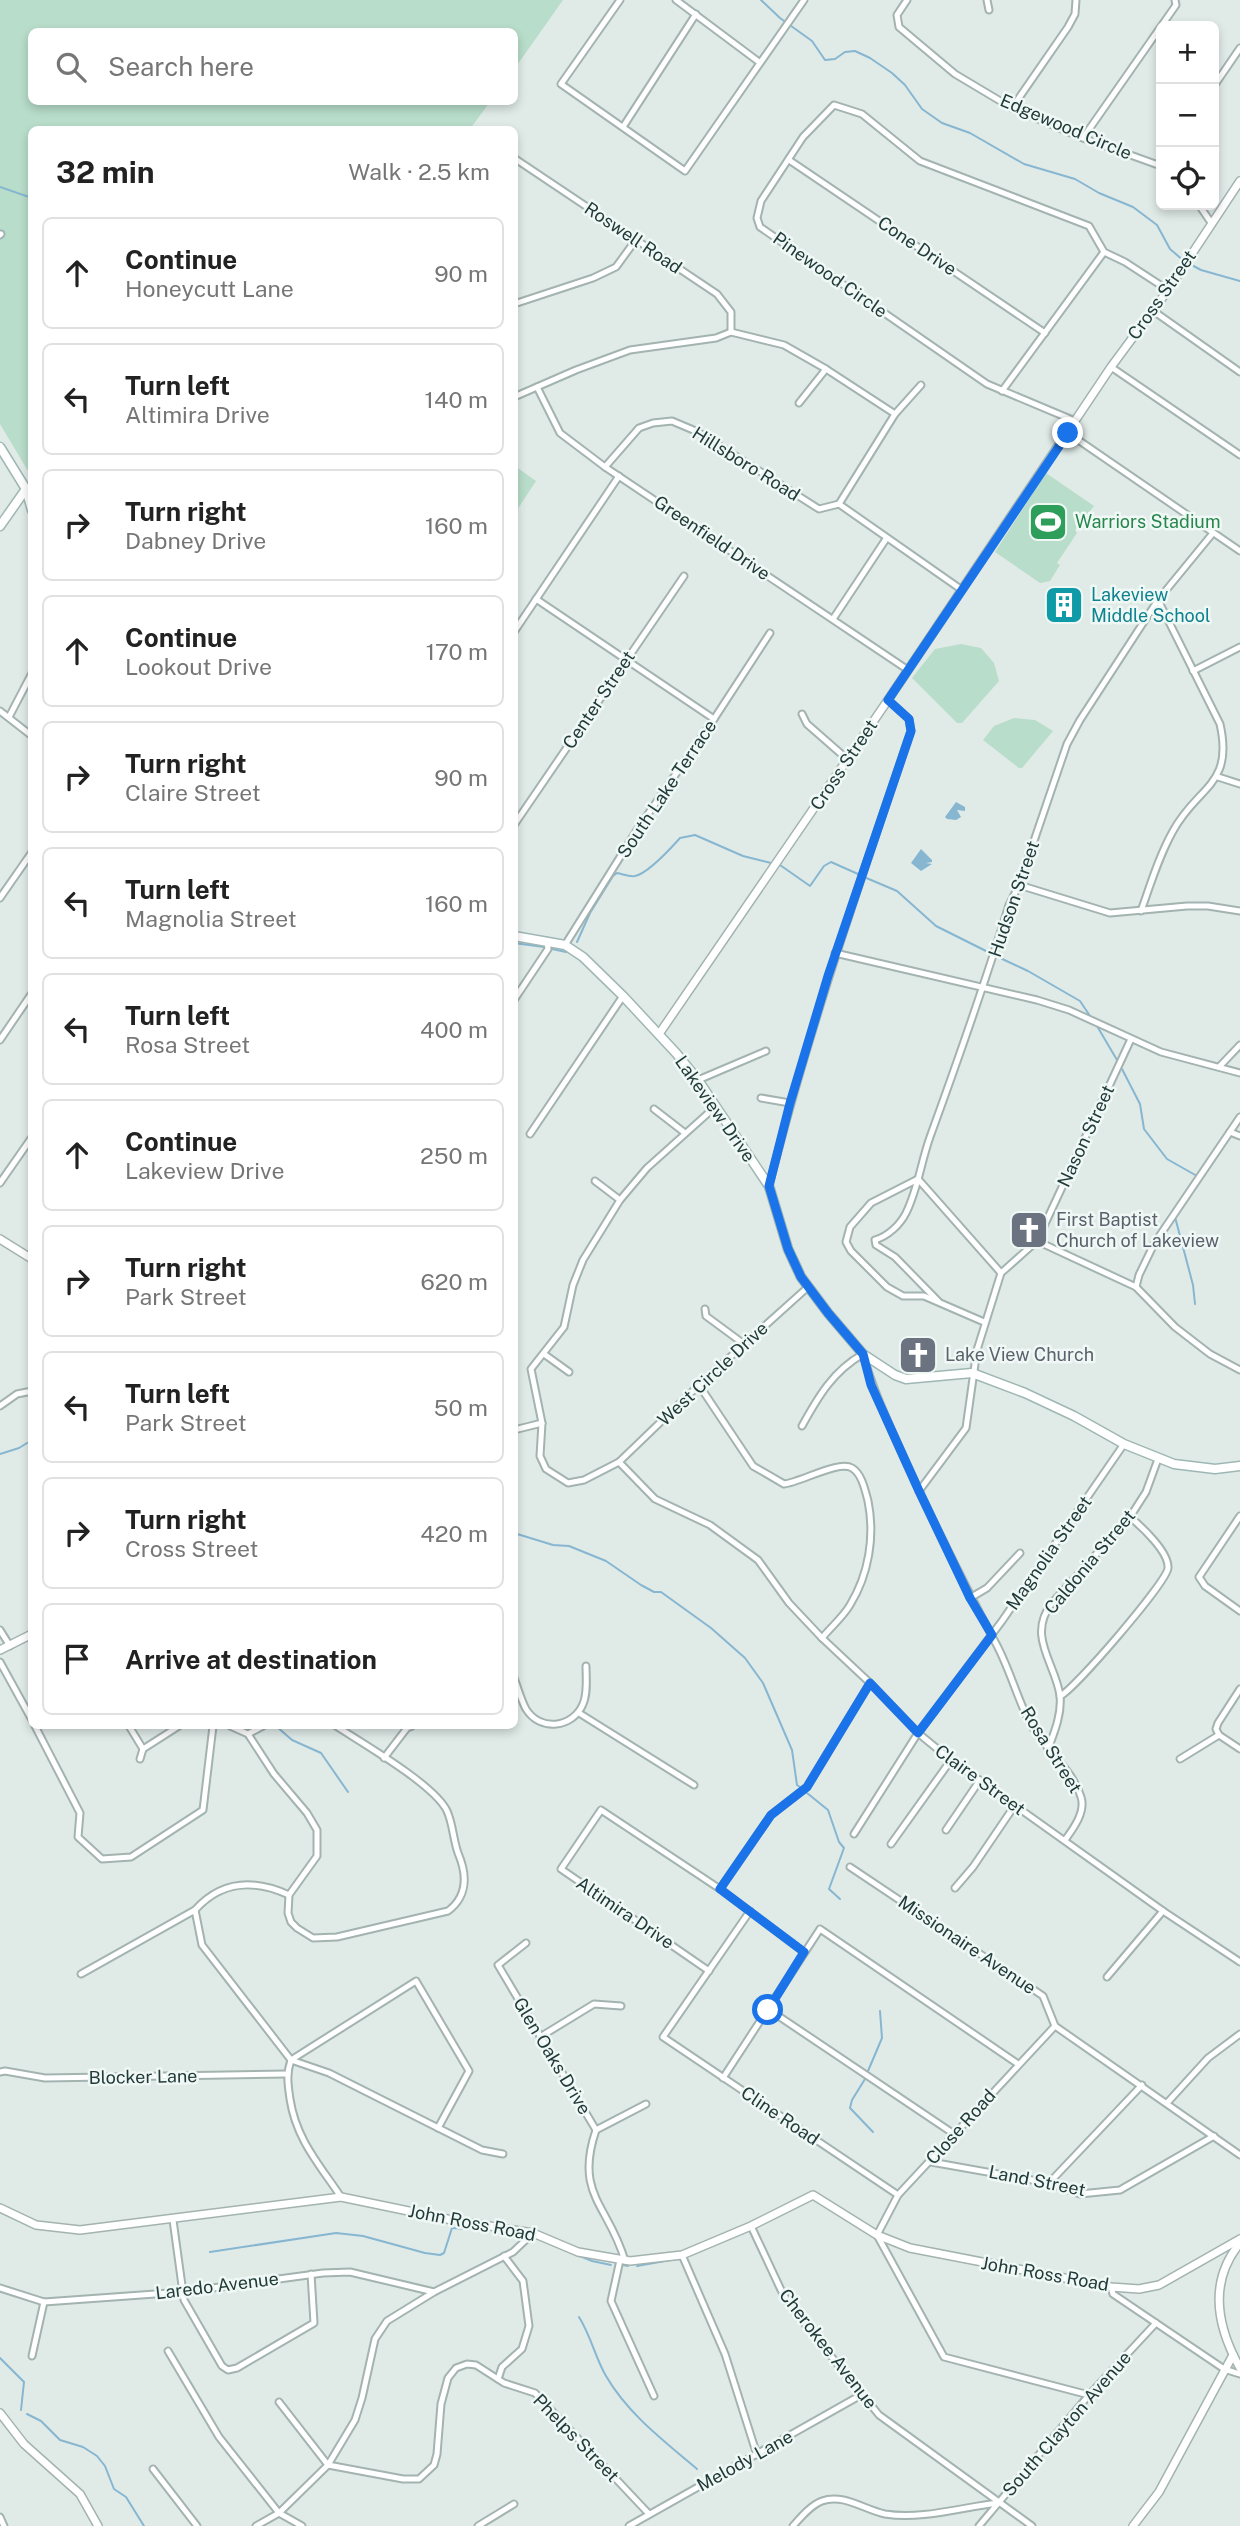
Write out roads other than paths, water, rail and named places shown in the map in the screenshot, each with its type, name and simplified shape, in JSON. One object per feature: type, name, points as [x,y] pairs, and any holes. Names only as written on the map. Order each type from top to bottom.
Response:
[{"type":"main road","points":[[0,447],[28,496]]},
{"type":"main road","points":[[0,526],[26,489]]},
{"type":"main road","name":"Lakeview Drive","points":[[518,937],[565,945],[592,964],[659,1034],[698,1080],[769,1186],[788,1249],[808,1287],[863,1354],[905,1379],[972,1373],[1026,1393],[1158,1459],[1192,1468],[1240,1466]]},
{"type":"street","points":[[620,0],[561,84],[685,172],[804,0]]},
{"type":"street","points":[[676,0],[759,62]]},
{"type":"street","name":"Edgewood Circle","points":[[907,0],[897,15],[900,27],[955,75],[1012,108],[1083,138],[1156,162]]},
{"type":"street","points":[[987,0],[989,10]]},
{"type":"street","points":[[1012,108],[1068,27],[1075,14],[1076,0]]},
{"type":"street","points":[[1083,138],[1175,5],[1175,0]]},
{"type":"street","points":[[623,127],[696,14]]},
{"type":"street","points":[[1215,84],[1240,48]]},
{"type":"street","name":"Pinewood Circle","points":[[1075,421],[1002,391],[760,227],[757,218],[761,201],[803,136],[834,105],[862,114],[920,161],[1089,226],[1104,252],[1125,262],[1168,290]]},
{"type":"street","name":"Cone Drive","points":[[789,159],[1045,333]]},
{"type":"street","name":"Roswell Road","points":[[518,162],[717,293],[731,312],[731,332]]},
{"type":"street","name":"Cross Street","points":[[659,1034],[1240,181]]},
{"type":"street","points":[[1202,210],[1212,224]]},
{"type":"street","points":[[518,303],[593,278],[616,267],[635,241]]},
{"type":"street","points":[[1002,391],[1104,252]]},
{"type":"street","points":[[1152,310],[1240,372]]},
{"type":"street","points":[[518,395],[630,350],[716,338],[731,332],[784,345],[895,414]]},
{"type":"street","points":[[1111,367],[1240,455]]},
{"type":"street","points":[[799,403],[826,369]]},
{"type":"street","points":[[921,385],[895,414],[839,504],[962,590]]},
{"type":"street","name":"Greenfield Drive","points":[[537,387],[560,433],[605,467],[908,670]]},
{"type":"street","name":"Hillsboro Road","points":[[605,467],[639,428],[672,421],[698,432],[819,509],[839,504]]},
{"type":"street","points":[[1068,433],[1240,551]]},
{"type":"street","points":[[518,626],[619,476]]},
{"type":"street","name":"Hudson Street","points":[[938,1301],[895,1257],[876,1245],[875,1240],[897,1226],[915,1193],[921,1164],[1067,744],[1158,600],[1213,533]]},
{"type":"street","points":[[833,619],[886,539]]},
{"type":"street","name":"Center Street","points":[[518,819],[684,576]]},
{"type":"street","points":[[537,599],[714,719]]},
{"type":"street","points":[[1142,911],[1159,859],[1174,829],[1185,811],[1218,777],[1224,742],[1220,724],[1158,600]]},
{"type":"street","name":"South Lake Terrace","points":[[565,945],[637,831],[770,633]]},
{"type":"street","points":[[1193,671],[1240,647]]},
{"type":"street","points":[[9,717],[28,681]]},
{"type":"street","points":[[769,1186],[790,1103],[835,953],[911,731],[909,719],[888,700]]},
{"type":"street","points":[[0,711],[28,733]]},
{"type":"street","points":[[802,713],[807,724],[847,759]]},
{"type":"street","points":[[1218,777],[1240,784]]},
{"type":"street","points":[[0,898],[28,858]]},
{"type":"street","points":[[1019,885],[1110,913],[1208,906],[1240,911]]},
{"type":"street","points":[[518,994],[548,949],[547,941]]},
{"type":"street","points":[[835,953],[1069,1010],[1161,1052],[1240,1073]]},
{"type":"street","points":[[530,1134],[624,996]]},
{"type":"street","points":[[0,1040],[28,999]]},
{"type":"street","name":"Nason Street","points":[[1000,1273],[1037,1241],[1131,1038]]},
{"type":"street","points":[[1220,1066],[1240,1045]]},
{"type":"street","points":[[698,1080],[766,1051]]},
{"type":"street","points":[[761,1098],[790,1103]]},
{"type":"street","points":[[518,1429],[542,1423],[531,1369],[564,1327],[573,1285],[583,1260],[620,1200],[647,1168],[715,1107]]},
{"type":"street","points":[[654,1109],[685,1133]]},
{"type":"street","points":[[1136,1287],[1154,1244],[1240,1117]]},
{"type":"street","points":[[1230,1132],[1240,1136]]},
{"type":"street","points":[[0,1183],[28,1143]]},
{"type":"street","points":[[919,1491],[966,1428],[972,1373],[984,1322],[1000,1273],[918,1179],[871,1203],[850,1227],[846,1242],[851,1251],[887,1287],[903,1296],[924,1296],[938,1301],[984,1322]]},
{"type":"street","points":[[595,1181],[620,1200]]},
{"type":"street","points":[[0,1238],[28,1256]]},
{"type":"street","points":[[1037,1241],[1136,1287],[1175,1327],[1210,1354],[1240,1370]]},
{"type":"street","name":"West Circle Drive","points":[[542,1423],[540,1456],[545,1469],[559,1480],[568,1483],[584,1480],[620,1462],[699,1385],[808,1287]]},
{"type":"street","points":[[705,1309],[706,1316],[744,1344]]},
{"type":"street","points":[[544,1353],[569,1372]]},
{"type":"street","points":[[802,1426],[830,1379],[863,1354]]},
{"type":"street","name":"Rosa Street","points":[[863,1354],[871,1385],[970,1598],[992,1635],[1029,1721],[1069,1775],[1082,1798],[1082,1811],[1065,1840]]},
{"type":"street","points":[[699,1385],[752,1466],[785,1484],[841,1465],[852,1468],[864,1483],[873,1522],[865,1575],[849,1607],[822,1638]]},
{"type":"street","points":[[0,1406],[17,1394],[28,1392]]},
{"type":"street","name":"Magnolia Street","points":[[854,1834],[918,1733],[992,1635],[1124,1444]]},
{"type":"street","name":"Caldonia Street","points":[[1048,1749],[1057,1721],[1060,1696],[1043,1643],[1043,1618],[1052,1603],[1130,1517],[1146,1492],[1158,1459]]},
{"type":"street","name":"Claire Street","points":[[620,1462],[654,1499],[710,1525],[758,1560],[789,1603],[822,1638],[918,1733],[951,1760],[1163,1911],[1240,1962]]},
{"type":"street","points":[[1240,1516],[1199,1577],[1205,1586],[1240,1611]]},
{"type":"street","points":[[1060,1696],[1071,1688],[1107,1648],[1156,1591],[1168,1571],[1168,1563],[1155,1542],[1130,1517]]},
{"type":"street","points":[[970,1598],[988,1588],[1020,1553]]},
{"type":"street","points":[[0,1630],[10,1646]]},
{"type":"street","points":[[0,1650],[28,1636]]},
{"type":"street","points":[[0,1662],[28,1713]]},
{"type":"street","points":[[518,1688],[527,1711],[542,1724],[562,1725],[579,1713],[585,1702],[586,1666]]},
{"type":"street","points":[[720,1889],[771,1815],[807,1787],[870,1683]]},
{"type":"street","points":[[1240,1689],[1216,1725],[1219,1735],[1240,1749]]},
{"type":"street","points":[[579,1713],[694,1785]]},
{"type":"street","points":[[36,1729],[80,1813],[78,1837],[102,1859],[131,1857],[203,1811],[213,1729]]},
{"type":"street","points":[[131,1729],[143,1749]]},
{"type":"street","points":[[140,1759],[143,1749],[174,1729]]},
{"type":"street","points":[[237,1729],[248,1734],[274,1774],[307,1813],[317,1830],[317,1856],[289,1895],[288,1913],[291,1922],[304,1933],[323,1938],[441,1914],[452,1908],[464,1888],[464,1872],[447,1810],[426,1788],[341,1729]]},
{"type":"street","points":[[248,1734],[257,1729]]},
{"type":"street","points":[[384,1758],[406,1729]]},
{"type":"street","points":[[1180,1759],[1219,1735]]},
{"type":"street","points":[[891,1844],[951,1760]]},
{"type":"street","points":[[946,1830],[979,1780]]},
{"type":"street","points":[[955,1888],[973,1867],[1015,1805]]},
{"type":"street","name":"Altimira Drive","points":[[709,1971],[561,1869],[601,1810],[720,1889],[804,1952]]},
{"type":"street","name":"Missionaire Avenue","points":[[850,1867],[1044,1996],[1055,2026]]},
{"type":"street","points":[[81,1974],[195,1910],[210,1895],[222,1888],[241,1885],[274,1888],[289,1895]]},
{"type":"street","points":[[195,1910],[202,1945],[290,2060],[329,2073],[482,2150],[503,2154]]},
{"type":"street","points":[[709,1971],[750,1911]]},
{"type":"street","points":[[1107,1977],[1163,1911]]},
{"type":"street","points":[[723,2078],[820,1929],[1018,2064]]},
{"type":"street","name":"Glen Oaks Drive","points":[[526,1943],[498,1965],[596,2130],[588,2163],[590,2186],[622,2260]]},
{"type":"street","name":"Cline Road","points":[[709,1971],[663,2037],[898,2195]]},
{"type":"street","points":[[341,2197],[293,2119],[286,2074],[290,2060],[416,1981],[469,2071],[438,2128]]},
{"type":"street","points":[[540,2037],[594,2004],[621,2006]]},
{"type":"street","points":[[768,2010],[954,2134]]},
{"type":"street","points":[[1055,2026],[1240,2155]]},
{"type":"street","name":"Close Road","points":[[877,2235],[898,2195],[1055,2026]]},
{"type":"street","points":[[1167,2103],[1208,2058],[1240,2035]]},
{"type":"street","name":"Blocker Lane","points":[[0,2072],[45,2078],[286,2074]]},
{"type":"street","points":[[1049,2183],[1142,2085]]},
{"type":"street","points":[[596,2130],[646,2104]]},
{"type":"street","name":"Land Street","points":[[931,2162],[1049,2183],[1080,2194],[1120,2190],[1214,2136]]},
{"type":"street","name":"John Ross Road","points":[[2,2209],[36,2225],[80,2230],[341,2197],[452,2220],[533,2233],[578,2252],[622,2260],[682,2255],[751,2226],[813,2195],[877,2235],[910,2248],[1111,2287],[1139,2289],[1159,2285],[1240,2241]]},
{"type":"street","points":[[0,2219],[2,2209]]},
{"type":"street","points":[[173,2220],[188,2311],[222,2366],[228,2370],[237,2368],[314,2323],[311,2274]]},
{"type":"street","name":"Cherokee Avenue","points":[[751,2226],[791,2307],[861,2395],[890,2425],[1032,2526]]},
{"type":"street","points":[[256,2526],[279,2514],[328,2465],[355,2420],[372,2350],[381,2328],[387,2321],[434,2292],[519,2247],[533,2233]]},
{"type":"street","points":[[877,2235],[944,2357],[1089,2395]]},
{"type":"street","points":[[1240,2241],[1227,2263],[1220,2283],[1218,2302],[1225,2337],[1240,2368]]},
{"type":"street","points":[[682,2255],[724,2354],[757,2455]]},
{"type":"street","points":[[498,2379],[502,2367],[522,2349],[529,2326],[523,2281],[504,2256]]},
{"type":"street","points":[[622,2260],[611,2301],[654,2396]]},
{"type":"street","name":"Laredo Avenue","points":[[0,2288],[44,2302],[183,2292],[311,2274],[350,2272],[434,2292]]},
{"type":"street","points":[[1111,2287],[1113,2294],[1224,2369],[1240,2374]]},
{"type":"street","points":[[32,2356],[44,2302]]},
{"type":"street","name":"South Clayton Avenue","points":[[979,2526],[1089,2395],[1156,2323]]},
{"type":"street","points":[[168,2351],[219,2437],[279,2514],[302,2526]]},
{"type":"street","points":[[1133,2526],[1159,2491],[1233,2355]]},
{"type":"street","name":"Phelps Street","points":[[328,2465],[403,2479],[419,2479],[434,2465],[441,2404],[448,2378],[456,2368],[467,2364],[476,2365],[504,2384],[535,2393],[649,2514]]},
{"type":"street","name":"Melody Lane","points":[[629,2526],[861,2395]]},
{"type":"street","points":[[279,2402],[328,2465]]},
{"type":"street","points":[[0,2413],[24,2444],[80,2494],[98,2526]]},
{"type":"street","points":[[153,2469],[197,2526]]},
{"type":"street","points":[[793,2526],[813,2506],[828,2500],[846,2500],[884,2514],[903,2515],[999,2502]]},
{"type":"street","points":[[478,2526],[514,2504]]},
{"type":"street","points":[[0,2517],[4,2526]]},
{"type":"water","points":[[956,802],[965,807],[965,811],[957,810],[961,817],[956,820],[947,819],[945,817]]},
{"type":"water","points":[[921,849],[932,860],[926,863],[932,864],[921,871],[911,863]]},
{"type":"waterway","points":[[761,0],[780,18],[812,41],[825,60],[855,51],[870,58],[892,73],[905,85],[922,109],[942,123],[970,133],[1024,164],[1075,179],[1099,193],[1133,207],[1157,225],[1170,249],[1184,261]]},
{"type":"waterway","points":[[0,187],[28,197]]},
{"type":"waterway","points":[[1188,263],[1201,270],[1240,281]]},
{"type":"waterway","points":[[577,942],[590,913],[613,876],[617,873],[633,876],[641,874],[680,838],[695,835],[743,856],[771,863]]},
{"type":"waterway","points":[[780,865],[810,886],[824,866],[831,862],[858,874]]},
{"type":"waterway","points":[[864,877],[897,891],[936,926],[990,953]]},
{"type":"waterway","points":[[518,944],[544,947]]},
{"type":"waterway","points":[[552,949],[566,952]]},
{"type":"waterway","points":[[998,957],[1080,1001],[1090,1016]]},
{"type":"waterway","points":[[1097,1026],[1117,1060]]},
{"type":"waterway","points":[[1122,1069],[1140,1104],[1144,1129],[1167,1159],[1197,1176]]},
{"type":"waterway","points":[[1175,1217],[1193,1285],[1195,1304]]},
{"type":"waterway","points":[[0,1454],[28,1442]]},
{"type":"waterway","points":[[518,1534],[553,1545],[569,1546],[606,1561],[641,1585],[654,1592],[661,1592],[711,1628],[745,1658],[763,1683],[792,1750],[797,1785],[800,1787]]},
{"type":"waterway","points":[[279,1729],[292,1740],[321,1753],[348,1792]]},
{"type":"waterway","points":[[807,1793],[828,1810],[839,1842],[844,1848],[829,1889],[840,1899]]},
{"type":"waterway","points":[[868,2071],[882,2038],[880,2011]]},
{"type":"waterway","points":[[865,2079],[850,2108],[873,2132]]},
{"type":"waterway","points":[[210,2252],[336,2233],[363,2236],[440,2255],[444,2253],[452,2228],[490,2230]]},
{"type":"waterway","points":[[548,2243],[592,2261],[611,2265]]},
{"type":"waterway","points":[[637,2266],[676,2259]]},
{"type":"waterway","points":[[623,2265],[628,2266]]},
{"type":"waterway","points":[[579,2317],[606,2376],[625,2403],[697,2469]]},
{"type":"waterway","points":[[0,2358],[24,2382],[21,2410]]},
{"type":"waterway","points":[[27,2414],[41,2421],[60,2440],[83,2447],[97,2456],[105,2466],[114,2489],[126,2497],[144,2526]]},
{"type":"place","name":"Warriors Stadium","points":[[1048,522]]},
{"type":"place","name":"Lakeview Middle School","points":[[1064,605]]},
{"type":"place","name":"First Baptist Church of Lakeview","points":[[1029,1230]]},
{"type":"place","name":"Lake View Church","points":[[918,1355]]}]
